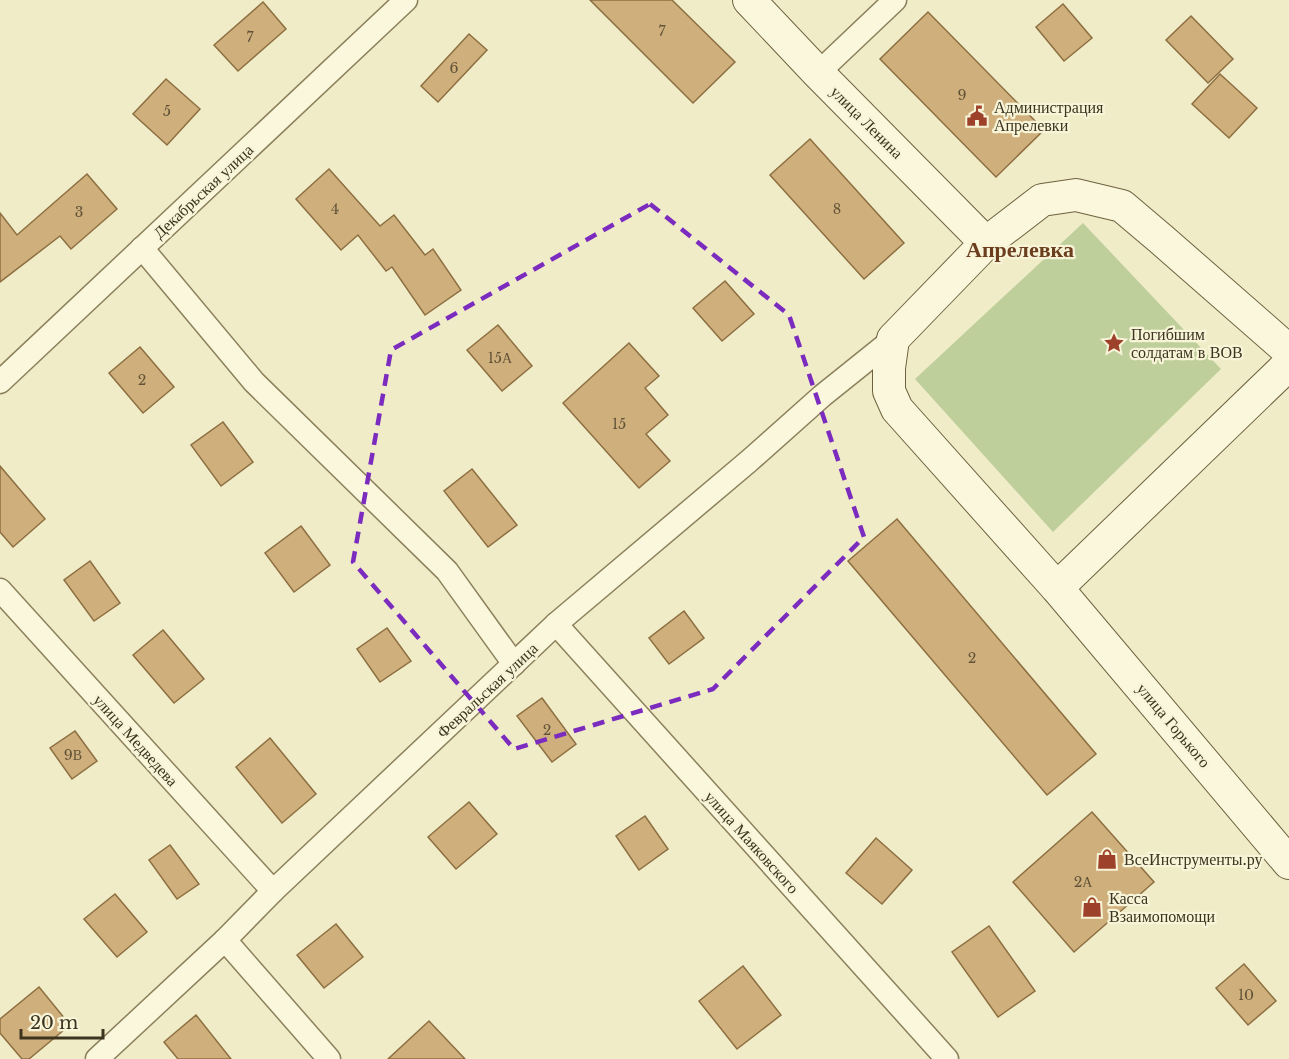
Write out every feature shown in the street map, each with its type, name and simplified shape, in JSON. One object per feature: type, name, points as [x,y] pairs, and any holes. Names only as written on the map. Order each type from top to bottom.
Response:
[{"type":"main road","name":"улица Ленина","points":[[749,0],[986,243]]},
{"type":"main road","points":[[893,339],[986,243],[1042,200],[1076,195],[1122,206],[1289,351]]},
{"type":"main road","name":"улица Горького","points":[[893,339],[889,391],[897,410],[1057,588],[1289,863]]},
{"type":"main road","points":[[1057,588],[1289,364]]},
{"type":"street","name":"Декабрьская улица","points":[[0,382],[406,0]]},
{"type":"street","points":[[818,73],[895,0]]},
{"type":"street","points":[[142,248],[254,382],[447,571],[513,664]]},
{"type":"street","name":"Февральская улица","points":[[97,1059],[556,624],[749,461],[822,396],[893,339]]},
{"type":"street","name":"улица Медведева","points":[[0,590],[273,891]]},
{"type":"street","name":"улица Маяковского","points":[[556,624],[947,1059]]},
{"type":"street","points":[[225,940],[329,1059]]},
{"type":"highlighted area","points":[[650,204],[789,315],[864,537],[713,689],[514,749],[353,562],[391,350]]},
{"type":"green space","points":[[1083,223],[1221,369],[1053,532],[915,379]]},
{"type":"building","points":[[590,0],[672,0],[735,62],[693,103]]},
{"type":"building","points":[[263,2],[286,29],[238,71],[214,45]]},
{"type":"building","points":[[1063,4],[1092,38],[1064,61],[1036,27]]},
{"type":"building","points":[[928,12],[1044,130],[996,177],[880,59]]},
{"type":"building","points":[[1191,16],[1233,59],[1208,83],[1166,40]]},
{"type":"building","points":[[469,34],[487,50],[438,102],[421,86]]},
{"type":"building","points":[[1220,74],[1257,108],[1229,138],[1192,104]]},
{"type":"building","points":[[166,79],[200,109],[167,145],[133,114]]},
{"type":"building","points":[[810,139],[904,243],[864,279],[770,175]]},
{"type":"building","points":[[329,169],[380,226],[394,215],[425,255],[433,249],[461,290],[425,315],[392,267],[386,271],[358,235],[341,250],[296,199]]},
{"type":"building","points":[[87,174],[117,209],[71,249],[60,236],[0,282],[0,213],[17,235]]},
{"type":"building","points":[[725,281],[754,314],[722,341],[693,308]]},
{"type":"building","points":[[498,325],[532,366],[502,391],[467,350]]},
{"type":"building","points":[[629,343],[659,376],[645,388],[668,415],[646,434],[670,461],[639,488],[563,403]]},
{"type":"building","points":[[140,347],[174,387],[143,413],[109,373]]},
{"type":"building","points":[[223,422],[253,462],[221,486],[191,445]]},
{"type":"building","points":[[0,466],[45,519],[13,547],[0,532]]},
{"type":"building","points":[[472,469],[517,525],[488,547],[444,491]]},
{"type":"building","points":[[897,519],[1096,754],[1047,795],[848,561]]},
{"type":"building","points":[[301,526],[330,565],[294,592],[265,553]]},
{"type":"building","points":[[90,561],[120,603],[94,621],[64,580]]},
{"type":"building","points":[[684,611],[704,638],[669,664],[649,638]]},
{"type":"building","points":[[387,628],[411,661],[380,682],[357,649]]},
{"type":"building","points":[[163,630],[204,679],[174,703],[133,655]]},
{"type":"building","points":[[542,698],[576,744],[552,762],[517,716]]},
{"type":"building","points":[[75,731],[97,761],[72,779],[50,748]]},
{"type":"building","points":[[270,738],[316,794],[282,823],[236,767]]},
{"type":"building","points":[[469,802],[497,834],[456,869],[428,837]]},
{"type":"building","points":[[1092,812],[1154,882],[1074,952],[1013,882]]},
{"type":"building","points":[[645,816],[668,849],[639,870],[616,836]]},
{"type":"building","points":[[876,838],[912,870],[882,904],[846,873]]},
{"type":"building","points":[[170,845],[199,884],[177,899],[149,860]]},
{"type":"building","points":[[115,894],[147,932],[117,957],[84,919]]},
{"type":"building","points":[[336,924],[363,957],[324,988],[297,955]]},
{"type":"building","points":[[989,926],[1035,991],[998,1017],[952,952]]},
{"type":"building","points":[[1244,964],[1276,1001],[1248,1025],[1216,988]]},
{"type":"building","points":[[743,966],[781,1015],[737,1049],[699,1001]]},
{"type":"building","points":[[39,987],[70,1025],[29,1059],[22,1059],[0,1033],[0,1019]]},
{"type":"building","points":[[196,1015],[231,1059],[178,1059],[164,1042]]},
{"type":"building","points":[[429,1021],[465,1059],[388,1059]]},
{"type":"place","name":"Администрация Апрелевки","points":[[977,116]]},
{"type":"place","name":"Погибшим солдатам в ВОВ","points":[[1114,343]]},
{"type":"place","name":"ВсеИнструменты.ру","points":[[1107,859]]},
{"type":"place","name":"Касса Взаимопомощи","points":[[1092,907]]},
{"type":"district","name":"Апрелевка","points":[[1020,249]]}]
